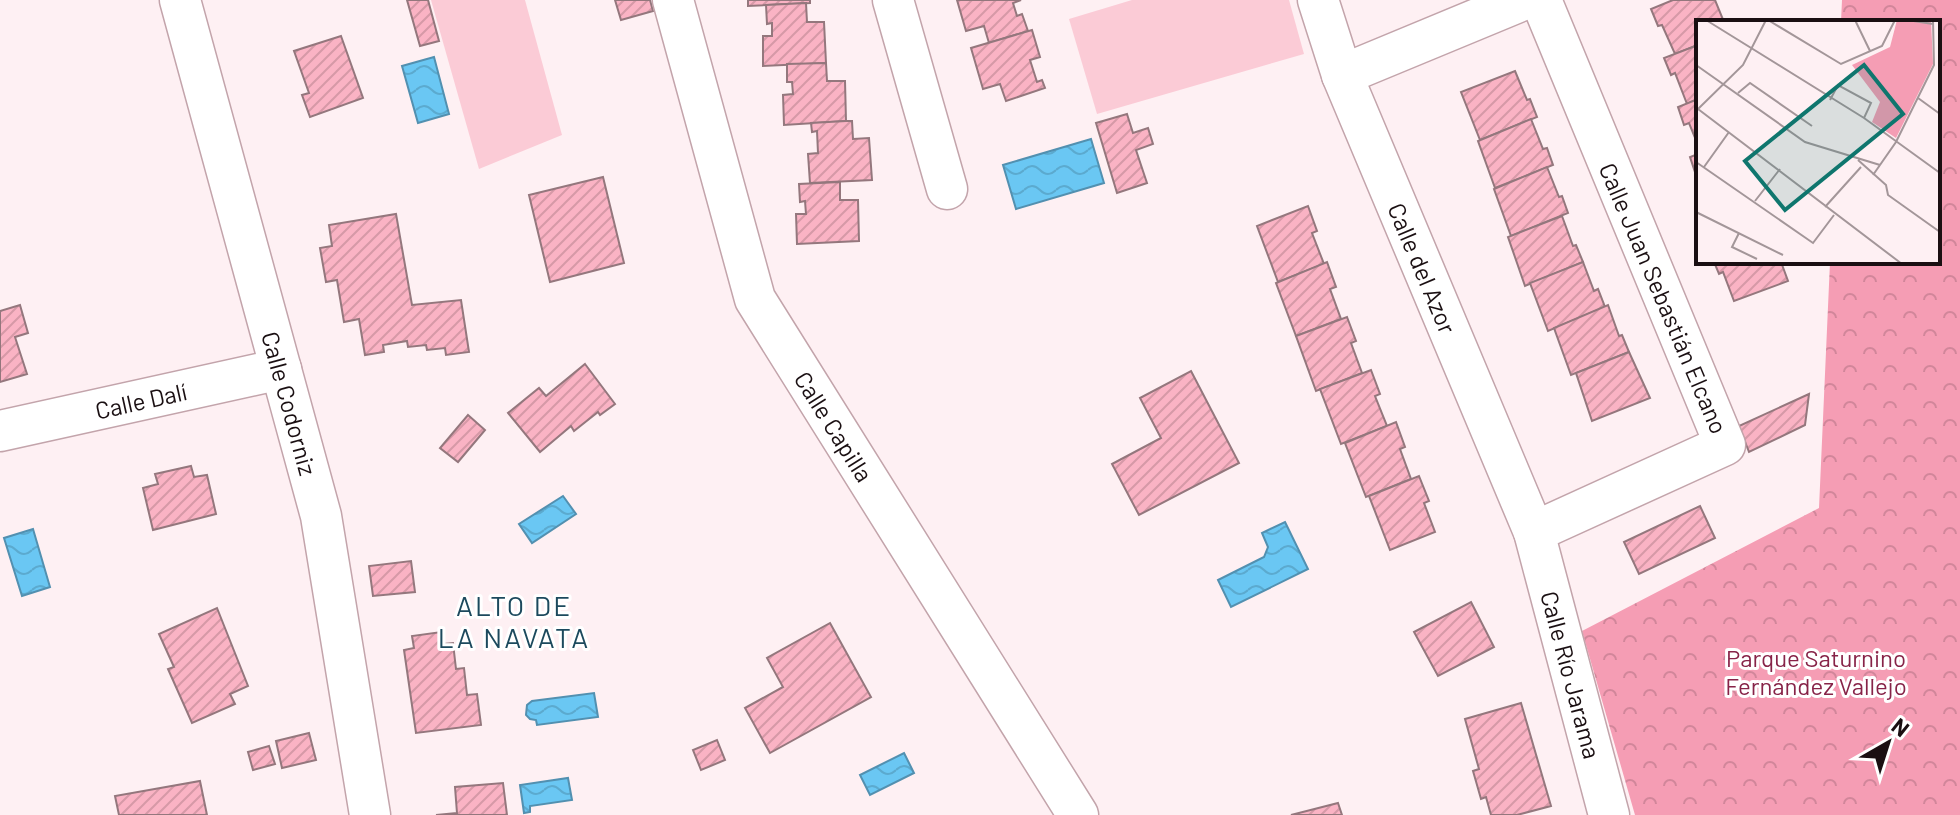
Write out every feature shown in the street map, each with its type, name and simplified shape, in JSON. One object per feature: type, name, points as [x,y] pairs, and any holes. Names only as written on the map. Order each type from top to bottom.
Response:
[{"type":"street","name":"Calle Codorniz","points":[[180,0],[321,516],[370,815]]},
{"type":"street","name":"Calle Capilla","points":[[673,0],[755,299],[1078,815]]},
{"type":"street","points":[[893,0],[947,189]]},
{"type":"street","name":"Calle del Azor","points":[[1318,0],[1342,75],[1534,532]]},
{"type":"street","points":[[1342,75],[1523,0]]},
{"type":"street","name":"Calle Juan Sebastián Elcano","points":[[1534,532],[1725,445],[1541,0]]},
{"type":"street","name":"Calle Dalí","points":[[0,431],[281,369]]},
{"type":"street","name":"Calle Río Jarama","points":[[1534,532],[1609,815]]},
{"type":"shaded area","points":[[431,0],[525,0],[562,135],[479,169]]},
{"type":"shaded area","points":[[1132,0],[1289,0],[1304,54],[1097,114],[1069,19]]},
{"type":"green space","name":"Parque Saturnino Fernández Vallejo","points":[[1842,0],[1960,0],[1960,815],[1635,815],[1582,631],[1819,508],[1830,264],[1940,264],[1940,20],[1841,20]]},
{"type":"water","points":[[434,57],[449,114],[418,123],[402,66]]},
{"type":"water","points":[[1091,139],[1104,183],[1016,209],[1003,165]]},
{"type":"water","points":[[563,496],[576,514],[532,543],[519,524]]},
{"type":"water","points":[[1285,522],[1308,569],[1231,607],[1218,580],[1264,557],[1268,547],[1262,533]]},
{"type":"water","points":[[33,529],[50,587],[22,596],[4,538]]},
{"type":"water","points":[[594,693],[598,717],[537,725],[536,720],[526,715],[527,705],[532,701]]},
{"type":"water","points":[[904,753],[914,773],[870,795],[860,775]]},
{"type":"water","points":[[568,778],[572,800],[530,806],[530,812],[524,813],[520,785]]},
{"type":"building","points":[[407,0],[428,0],[439,41],[420,46]]},
{"type":"building","points":[[615,0],[650,0],[653,11],[621,20]]},
{"type":"building","points":[[748,0],[810,0],[810,3],[748,6]]},
{"type":"building","points":[[957,0],[1021,0],[1013,3],[1017,16],[1022,14],[1028,31],[989,43],[984,26],[966,31]]},
{"type":"building","points":[[1673,0],[1715,0],[1723,20],[1696,20],[1696,46],[1675,54],[1651,9]]},
{"type":"building","points":[[806,3],[807,22],[824,22],[826,63],[763,66],[763,36],[772,36],[772,23],[767,24],[766,5]]},
{"type":"building","points":[[1032,30],[1040,57],[1030,60],[1037,82],[1042,80],[1045,88],[1006,101],[1000,84],[983,89],[971,48]]},
{"type":"building","points":[[341,36],[363,98],[310,117],[302,95],[309,93],[294,51]]},
{"type":"building","points":[[1696,46],[1696,100],[1687,104],[1675,73],[1671,75],[1664,58]]},
{"type":"building","points":[[826,63],[827,81],[845,81],[846,121],[784,125],[783,95],[793,94],[792,82],[787,82],[787,64]]},
{"type":"building","points":[[1515,71],[1537,117],[1480,140],[1461,92]]},
{"type":"building","points":[[1696,100],[1696,140],[1689,123],[1684,125],[1678,107]]},
{"type":"building","points":[[1127,114],[1133,133],[1148,128],[1153,144],[1136,150],[1147,183],[1117,193],[1096,123]]},
{"type":"building","points":[[1531,119],[1553,165],[1495,188],[1478,141]]},
{"type":"building","points":[[852,121],[853,139],[869,138],[872,180],[810,183],[808,154],[818,153],[817,131],[812,132],[811,123]]},
{"type":"building","points":[[1696,155],[1696,175],[1690,157]]},
{"type":"building","points":[[1547,167],[1568,213],[1511,236],[1494,189]]},
{"type":"building","points":[[603,177],[624,263],[550,282],[529,195]]},
{"type":"building","points":[[840,182],[840,200],[858,200],[859,241],[797,244],[796,214],[806,214],[805,201],[800,202],[799,184]]},
{"type":"building","points":[[1308,206],[1317,231],[1312,233],[1324,264],[1278,282],[1257,226]]},
{"type":"building","points":[[396,214],[412,305],[461,300],[469,352],[446,355],[445,348],[427,350],[426,345],[408,347],[407,341],[383,345],[384,352],[365,355],[359,319],[344,322],[337,280],[326,282],[320,248],[332,246],[329,225]]},
{"type":"building","points":[[1562,216],[1573,246],[1576,245],[1583,262],[1525,286],[1508,237]]},
{"type":"building","points":[[1327,262],[1336,287],[1330,289],[1341,319],[1296,336],[1276,283]]},
{"type":"building","points":[[1583,262],[1594,291],[1598,289],[1605,307],[1548,331],[1530,283]]},
{"type":"building","points":[[1715,264],[1782,264],[1788,281],[1734,301],[1723,272],[1719,274]]},
{"type":"building","points":[[20,305],[28,333],[15,337],[27,374],[0,382],[0,311]]},
{"type":"building","points":[[1608,305],[1619,336],[1622,335],[1629,352],[1571,375],[1554,328]]},
{"type":"building","points":[[1347,317],[1356,341],[1351,343],[1362,373],[1316,391],[1296,336]]},
{"type":"building","points":[[1629,352],[1650,398],[1592,421],[1576,373]]},
{"type":"building","points":[[585,364],[615,404],[600,415],[598,412],[574,431],[571,426],[540,452],[508,413],[539,388],[546,396]]},
{"type":"building","points":[[1371,370],[1380,394],[1375,396],[1387,426],[1341,444],[1320,389]]},
{"type":"building","points":[[1191,371],[1239,463],[1139,515],[1112,464],[1161,438],[1140,398]]},
{"type":"building","points":[[1809,394],[1805,425],[1749,452],[1739,426]]},
{"type":"building","points":[[468,415],[485,430],[458,462],[440,448]]},
{"type":"building","points":[[1396,422],[1405,447],[1400,449],[1411,479],[1366,497],[1345,443]]},
{"type":"building","points":[[191,466],[194,477],[207,475],[216,514],[153,530],[143,488],[158,484],[155,474]]},
{"type":"building","points":[[1419,476],[1429,501],[1424,503],[1435,532],[1390,550],[1369,496]]},
{"type":"building","points":[[1700,506],[1715,538],[1639,574],[1624,542]]},
{"type":"building","points":[[411,561],[415,592],[373,596],[369,566]]},
{"type":"building","points":[[1471,602],[1494,647],[1438,676],[1414,632]]},
{"type":"building","points":[[217,608],[248,686],[230,694],[235,704],[192,723],[168,669],[174,667],[159,634]]},
{"type":"building","points":[[830,623],[871,697],[770,753],[745,708],[783,687],[767,658]]},
{"type":"building","points":[[441,632],[443,644],[453,643],[456,669],[464,668],[467,695],[477,694],[481,725],[416,733],[404,650],[414,648],[412,636]]},
{"type":"building","points":[[1521,703],[1551,806],[1517,815],[1491,815],[1486,797],[1481,799],[1473,771],[1479,769],[1465,719]]},
{"type":"building","points":[[309,733],[316,760],[282,768],[276,741]]},
{"type":"building","points":[[717,740],[725,760],[701,770],[693,750]]},
{"type":"building","points":[[269,746],[275,764],[253,770],[248,752]]},
{"type":"building","points":[[200,781],[207,815],[119,815],[115,796]]},
{"type":"building","points":[[503,783],[507,815],[436,815],[457,813],[455,787]]},
{"type":"building","points":[[1338,803],[1342,815],[1291,815]]},
{"type":"district","name":"ALTO DE LA NAVATA","points":[[514,621]]}]
